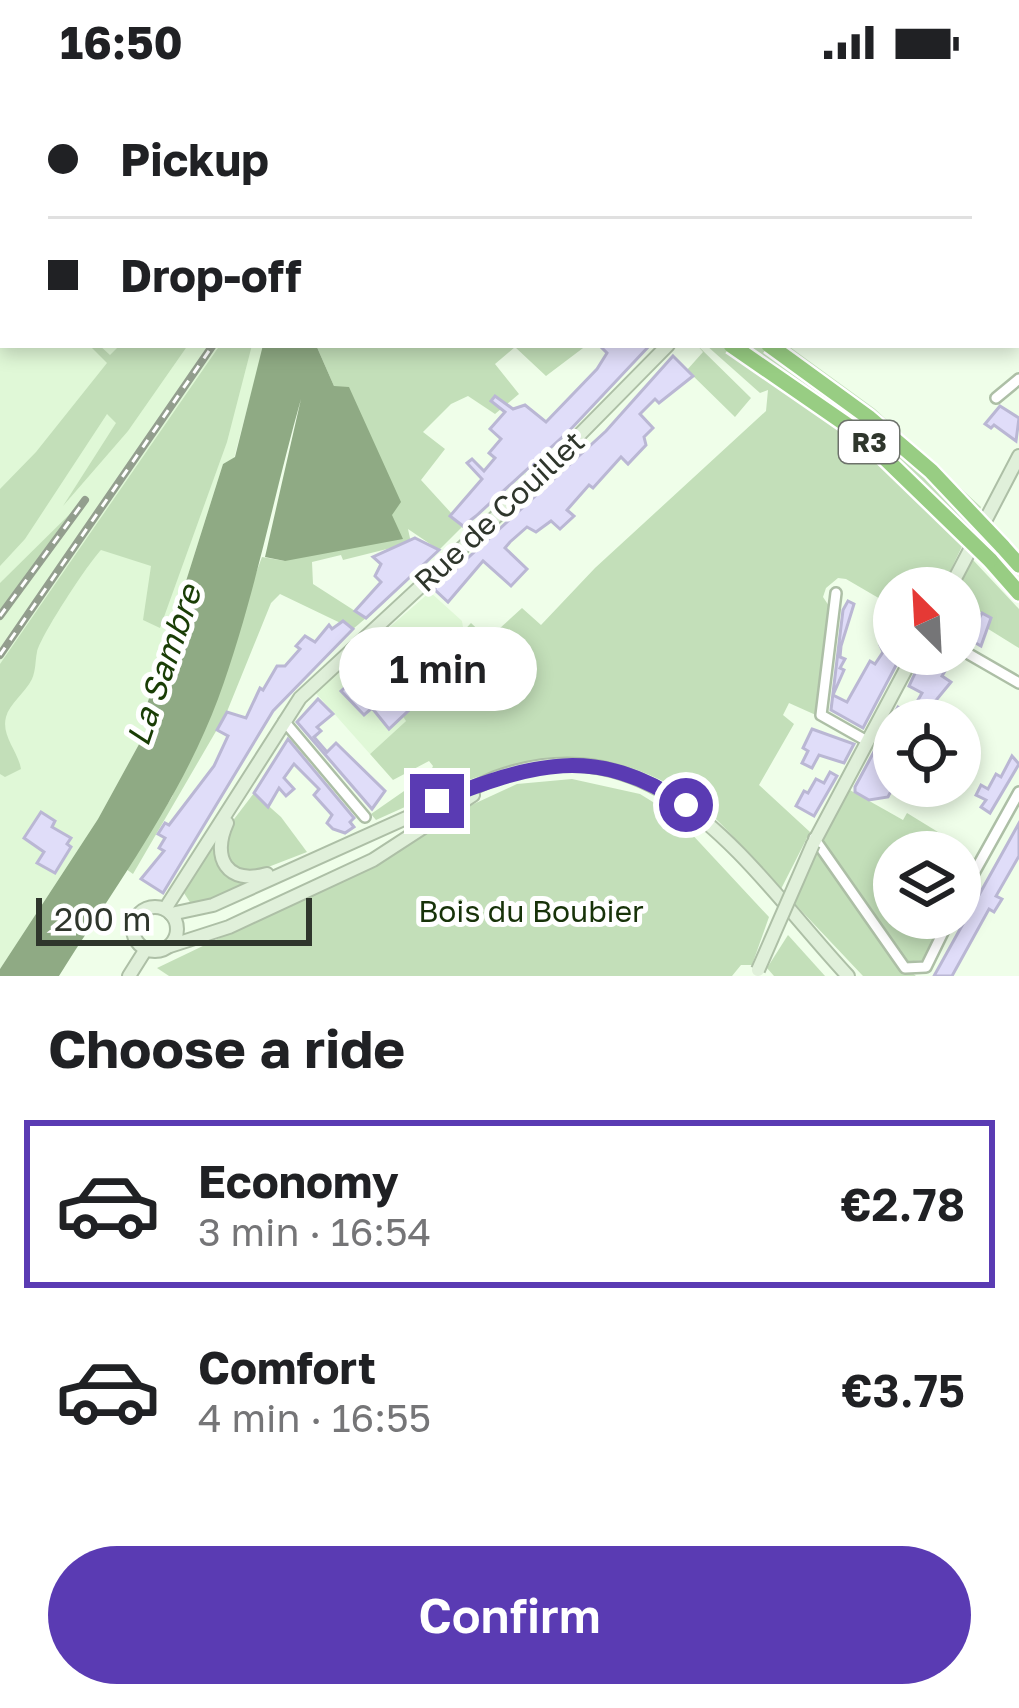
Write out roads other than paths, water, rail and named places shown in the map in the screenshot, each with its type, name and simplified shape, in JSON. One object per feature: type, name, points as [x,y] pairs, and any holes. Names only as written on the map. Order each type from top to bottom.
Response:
[{"type":"highway","name":"R3","points":[[735,348],[860,434],[1019,593]]},
{"type":"highway","name":"R3","points":[[773,348],[868,417],[931,471],[1019,565]]},
{"type":"main road","name":"Rue de Couillet","points":[[168,911],[300,698],[528,487],[665,348]]},
{"type":"main road","points":[[961,567],[1019,456]]},
{"type":"main road","points":[[757,973],[813,841],[903,675]]},
{"type":"main road","points":[[146,949],[133,933],[137,916],[150,908],[168,911],[213,904],[511,772],[556,764],[610,769],[657,787],[714,827],[848,976]]},
{"type":"main road","points":[[146,949],[230,927],[373,860],[483,791],[527,775],[571,771],[633,784],[692,818],[838,976]]},
{"type":"main road","points":[[235,798],[219,844],[221,861],[232,874],[249,878],[313,858]]},
{"type":"main road","points":[[168,911],[177,930],[170,946]]},
{"type":"main road","points":[[129,976],[146,949]]},
{"type":"street","points":[[996,398],[1019,379]]},
{"type":"street","points":[[836,593],[821,715],[867,741]]},
{"type":"street","points":[[981,661],[1019,683]]},
{"type":"street","points":[[284,722],[365,817]]},
{"type":"street","points":[[981,860],[1019,792]]},
{"type":"street","points":[[813,841],[873,924]]},
{"type":"street","points":[[884,939],[905,968],[926,967],[940,939]]},
{"type":"water","name":"La Sambre","points":[[262,348],[317,348],[334,386],[349,387],[401,502],[392,515],[403,539],[285,561],[265,557],[301,399],[231,662],[185,772],[59,976],[0,976],[0,969],[98,819],[149,726],[144,714],[223,464],[235,457]]},
{"type":"railway","points":[[0,655],[211,348]]},
{"type":"railway","points":[[0,616],[85,500]]},
{"type":"park label","name":"Bois du Boubier","points":[[531,911]]}]
